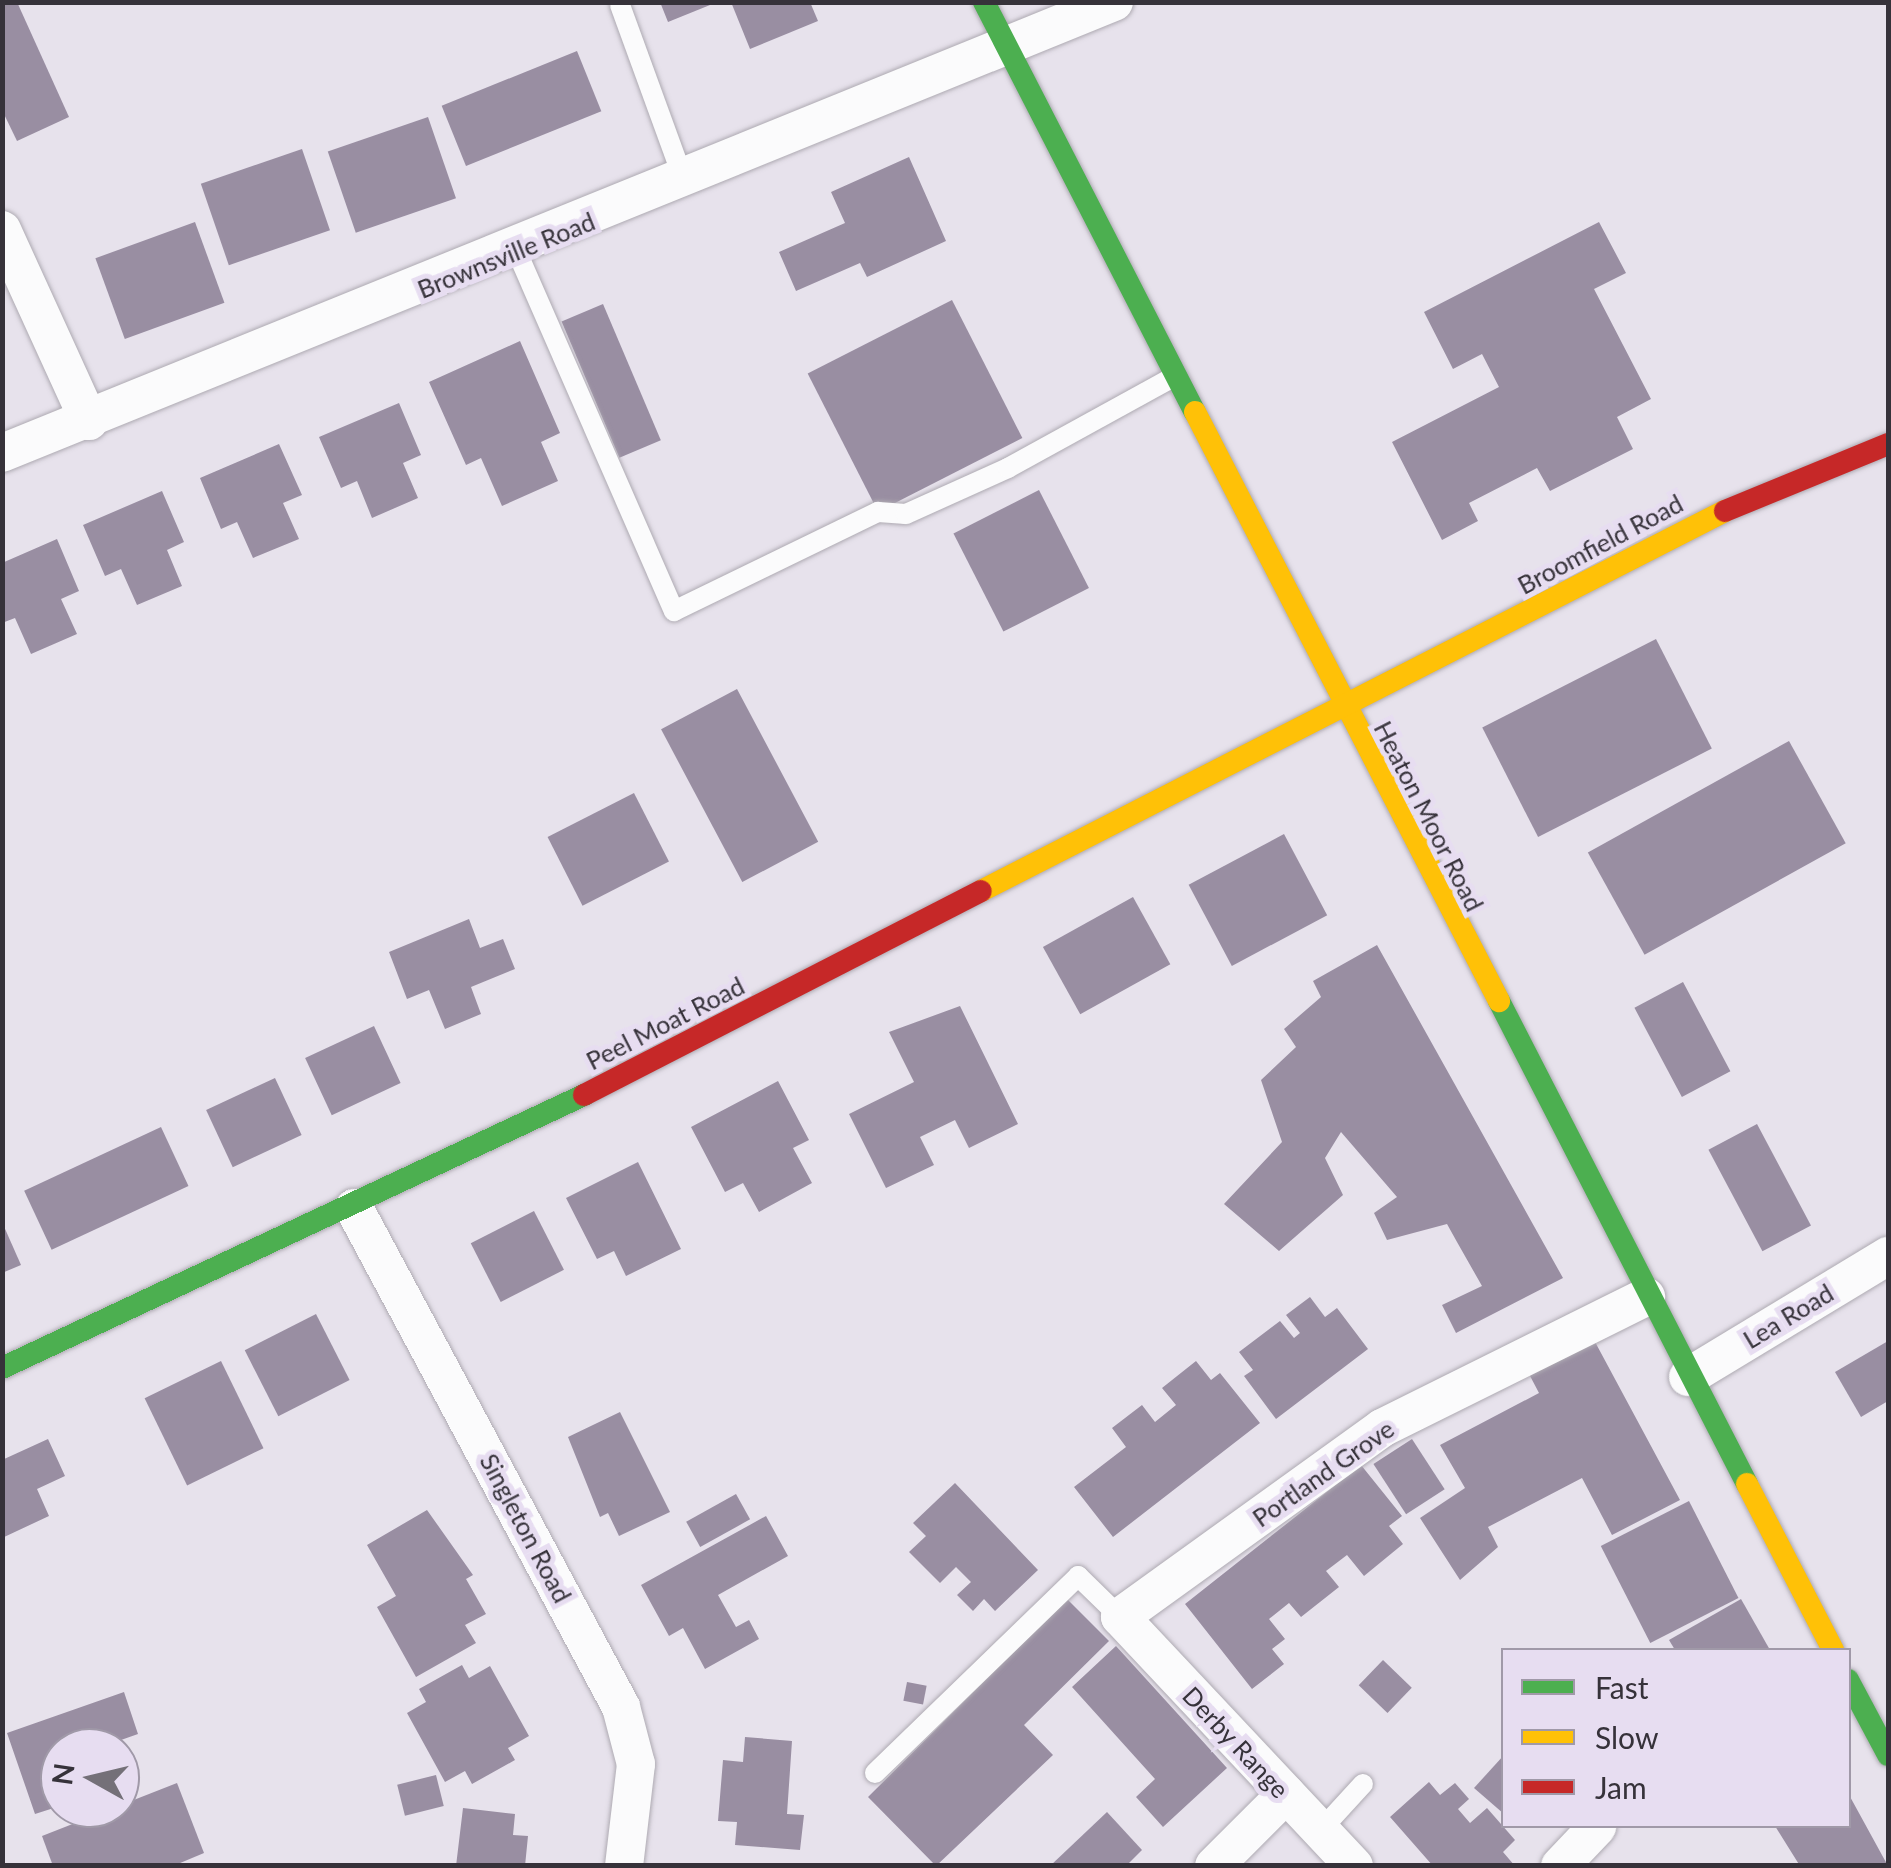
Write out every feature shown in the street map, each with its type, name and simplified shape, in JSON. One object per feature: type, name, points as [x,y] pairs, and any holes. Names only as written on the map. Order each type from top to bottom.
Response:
[{"type":"street","name":"Heaton Moor Road","points":[[984,2],[1172,378],[1832,1648]]},
{"type":"street","name":"Brownsville Road","points":[[2,453],[517,252],[1114,2]]},
{"type":"street","points":[[2,230],[90,421]]},
{"type":"street","name":"Broomfield Road","points":[[1344,710],[1704,520],[1888,444]]},
{"type":"street","name":"Peel Moat Road","points":[[2,1368],[354,1208],[1344,710]]},
{"type":"street","name":"Singleton Road","points":[[354,1208],[621,1706],[636,1764],[624,1866]]},
{"type":"street","name":"Lea Road","points":[[1688,1377],[1888,1256]]},
{"type":"street","name":"Portland Grove","points":[[1120,1616],[1382,1428],[1646,1296]]},
{"type":"street","name":"Derby Range","points":[[1120,1616],[1354,1866]]},
{"type":"street","points":[[1851,1686],[1888,1756]]},
{"type":"street","points":[[1214,1866],[1286,1794]]},
{"type":"street","points":[[1560,1866],[1597,1828]]},
{"type":"lane","points":[[620,6],[684,181]]},
{"type":"lane","points":[[517,252],[674,611],[878,512],[906,514],[1008,468],[1172,378]]},
{"type":"lane","points":[[875,1773],[1078,1576],[1120,1616]]},
{"type":"lane","points":[[1319,1832],[1362,1784]]},
{"type":"building","points":[[2,2],[17,2],[69,117],[17,141],[2,110]]},
{"type":"building","points":[[660,2],[715,2],[715,3],[668,22]]},
{"type":"building","points":[[731,2],[810,2],[818,21],[750,49]]},
{"type":"building","points":[[577,51],[601,111],[466,166],[442,106]]},
{"type":"building","points":[[428,117],[456,198],[356,233],[328,152]]},
{"type":"building","points":[[302,149],[330,230],[229,265],[201,184]]},
{"type":"building","points":[[909,157],[946,241],[867,277],[860,263],[796,291],[779,252],[845,223],[831,192]]},
{"type":"building","points":[[195,222],[224,303],[125,339],[95,258]]},
{"type":"building","points":[[1599,222],[1626,273],[1594,289],[1651,399],[1617,417],[1633,449],[1550,491],[1537,468],[1469,503],[1478,521],[1442,540],[1392,442],[1499,387],[1482,354],[1453,369],[1424,312]]},
{"type":"building","points":[[952,300],[1022,438],[878,512],[808,374]]},
{"type":"building","points":[[603,304],[661,440],[619,458],[562,322]]},
{"type":"building","points":[[520,341],[560,433],[541,442],[558,481],[502,506],[481,458],[466,465],[429,382]]},
{"type":"building","points":[[399,403],[421,455],[403,463],[418,498],[372,518],[357,481],[341,488],[319,437]]},
{"type":"building","points":[[279,444],[302,495],[283,503],[299,539],[253,558],[237,522],[221,529],[200,478]]},
{"type":"building","points":[[1039,490],[1089,588],[1003,632],[953,534]]},
{"type":"building","points":[[162,491],[184,542],[167,550],[182,586],[137,605],[121,569],[105,576],[83,525]]},
{"type":"building","points":[[57,539],[79,591],[61,599],[77,634],[31,654],[15,618],[2,623],[2,563]]},
{"type":"building","points":[[1656,639],[1712,749],[1538,837],[1482,728]]},
{"type":"building","points":[[737,689],[818,842],[742,882],[661,729]]},
{"type":"building","points":[[1789,741],[1846,843],[1645,955],[1588,853]]},
{"type":"building","points":[[634,793],[669,862],[583,906],[548,837]]},
{"type":"building","points":[[1284,834],[1327,915],[1232,966],[1189,885]]},
{"type":"building","points":[[1133,897],[1170,964],[1080,1014],[1043,947]]},
{"type":"building","points":[[469,919],[480,948],[503,939],[515,969],[471,987],[481,1014],[445,1029],[429,990],[407,999],[389,952]]},
{"type":"building","points":[[1377,945],[1563,1278],[1456,1333],[1442,1305],[1482,1286],[1447,1224],[1387,1240],[1374,1213],[1397,1197],[1341,1132],[1325,1158],[1343,1195],[1279,1251],[1224,1204],[1282,1142],[1261,1080],[1296,1047],[1284,1029],[1321,997],[1313,981]]},
{"type":"building","points":[[1683,982],[1730,1071],[1682,1097],[1634,1008]]},
{"type":"building","points":[[960,1006],[1018,1124],[969,1148],[955,1120],[920,1137],[934,1165],[886,1188],[849,1114],[914,1082],[889,1032]]},
{"type":"building","points":[[374,1026],[401,1083],[332,1115],[305,1058]]},
{"type":"building","points":[[275,1078],[302,1135],[233,1167],[206,1110]]},
{"type":"building","points":[[778,1081],[809,1140],[793,1148],[812,1183],[759,1212],[743,1183],[725,1192],[691,1127]]},
{"type":"building","points":[[1757,1124],[1811,1226],[1762,1251],[1708,1150]]},
{"type":"building","points":[[161,1127],[188,1186],[52,1250],[24,1191]]},
{"type":"building","points":[[638,1162],[681,1249],[626,1276],[614,1251],[597,1259],[566,1198]]},
{"type":"building","points":[[534,1211],[564,1270],[501,1302],[471,1243]]},
{"type":"building","points":[[2,1222],[21,1265],[2,1273]]},
{"type":"building","points":[[1310,1297],[1325,1317],[1337,1308],[1368,1349],[1276,1419],[1244,1376],[1253,1370],[1239,1352],[1280,1321],[1294,1338],[1300,1333],[1286,1315]]},
{"type":"building","points":[[316,1314],[350,1380],[278,1416],[245,1350]]},
{"type":"building","points":[[1594,1340],[1680,1500],[1612,1535],[1582,1478],[1488,1527],[1498,1547],[1460,1580],[1420,1518],[1465,1488],[1440,1445],[1539,1393],[1529,1374]]},
{"type":"building","points":[[1888,1341],[1888,1401],[1861,1417],[1835,1372]]},
{"type":"building","points":[[221,1361],[264,1448],[187,1485],[145,1398]]},
{"type":"building","points":[[1196,1361],[1211,1380],[1220,1373],[1260,1423],[1113,1537],[1074,1487],[1126,1447],[1112,1428],[1142,1405],[1155,1422],[1176,1405],[1162,1388]]},
{"type":"building","points":[[620,1412],[670,1512],[619,1536],[608,1513],[600,1517],[568,1437]]},
{"type":"building","points":[[48,1439],[65,1476],[37,1489],[49,1516],[2,1538],[2,1460]]},
{"type":"building","points":[[1412,1439],[1445,1489],[1406,1514],[1373,1464]]},
{"type":"building","points":[[1361,1465],[1402,1516],[1389,1526],[1403,1544],[1364,1576],[1347,1555],[1326,1571],[1339,1587],[1301,1617],[1289,1603],[1269,1619],[1285,1639],[1272,1649],[1284,1664],[1252,1689],[1185,1604]]},
{"type":"building","points":[[955,1483],[1038,1570],[995,1611],[984,1599],[973,1611],[957,1595],[971,1582],[956,1567],[940,1583],[909,1552],[926,1536],[913,1523]]},
{"type":"building","points":[[736,1494],[750,1519],[700,1547],[686,1522]]},
{"type":"building","points":[[1689,1501],[1738,1598],[1650,1643],[1601,1546]]},
{"type":"building","points":[[427,1510],[473,1575],[466,1579],[486,1614],[465,1625],[476,1643],[416,1677],[377,1607],[396,1596],[367,1545]]},
{"type":"building","points":[[766,1516],[788,1556],[718,1595],[736,1627],[749,1620],[759,1639],[705,1669],[683,1628],[669,1636],[641,1585]]},
{"type":"building","points":[[1067,1599],[1109,1641],[1024,1725],[1053,1755],[936,1866],[868,1797]]},
{"type":"building","points":[[1741,1599],[1769,1648],[1674,1648],[1669,1640]]},
{"type":"building","points":[[1116,1646],[1227,1768],[1163,1827],[1136,1797],[1155,1779],[1072,1687]]},
{"type":"building","points":[[1383,1660],[1412,1688],[1387,1713],[1359,1685]]},
{"type":"building","points":[[462,1665],[469,1678],[490,1666],[529,1736],[508,1748],[515,1760],[472,1784],[465,1771],[445,1782],[407,1713],[426,1702],[419,1689]]},
{"type":"building","points":[[907,1682],[927,1686],[923,1704],[903,1701]]},
{"type":"building","points":[[124,1692],[136,1728],[40,1728],[40,1812],[35,1814],[7,1733]]},
{"type":"building","points":[[745,1737],[792,1741],[787,1814],[804,1815],[800,1850],[735,1845],[737,1822],[718,1821],[723,1760],[743,1762]]},
{"type":"building","points":[[1501,1758],[1501,1811],[1474,1788]]},
{"type":"building","points":[[436,1775],[444,1806],[405,1816],[397,1785]]},
{"type":"building","points":[[1429,1782],[1440,1795],[1455,1783],[1469,1799],[1458,1809],[1470,1823],[1487,1808],[1515,1840],[1503,1852],[1515,1866],[1433,1866],[1390,1817]]},
{"type":"building","points":[[177,1783],[204,1853],[173,1866],[53,1866],[42,1836],[62,1828],[140,1828],[140,1798]]},
{"type":"building","points":[[1851,1798],[1888,1866],[1800,1866],[1776,1828],[1851,1828]]},
{"type":"building","points":[[463,1808],[515,1814],[513,1835],[528,1836],[525,1866],[456,1866]]},
{"type":"building","points":[[1107,1812],[1142,1850],[1126,1866],[1050,1866]]},
{"type":"traffic: fast","points":[[984,2],[1195,412]]},
{"type":"traffic: fast","points":[[1499,1001],[1747,1484]]},
{"type":"traffic: fast","points":[[2,1368],[584,1095]]},
{"type":"traffic: fast","points":[[1851,1686],[1888,1755]]},
{"type":"traffic: slow","points":[[1195,412],[1499,1001]]},
{"type":"traffic: slow","points":[[981,891],[1725,511]]},
{"type":"traffic: slow","points":[[1747,1484],[1832,1648]]},
{"type":"traffic: jam","points":[[1725,511],[1888,444]]},
{"type":"traffic: jam","points":[[584,1095],[981,891]]}]
